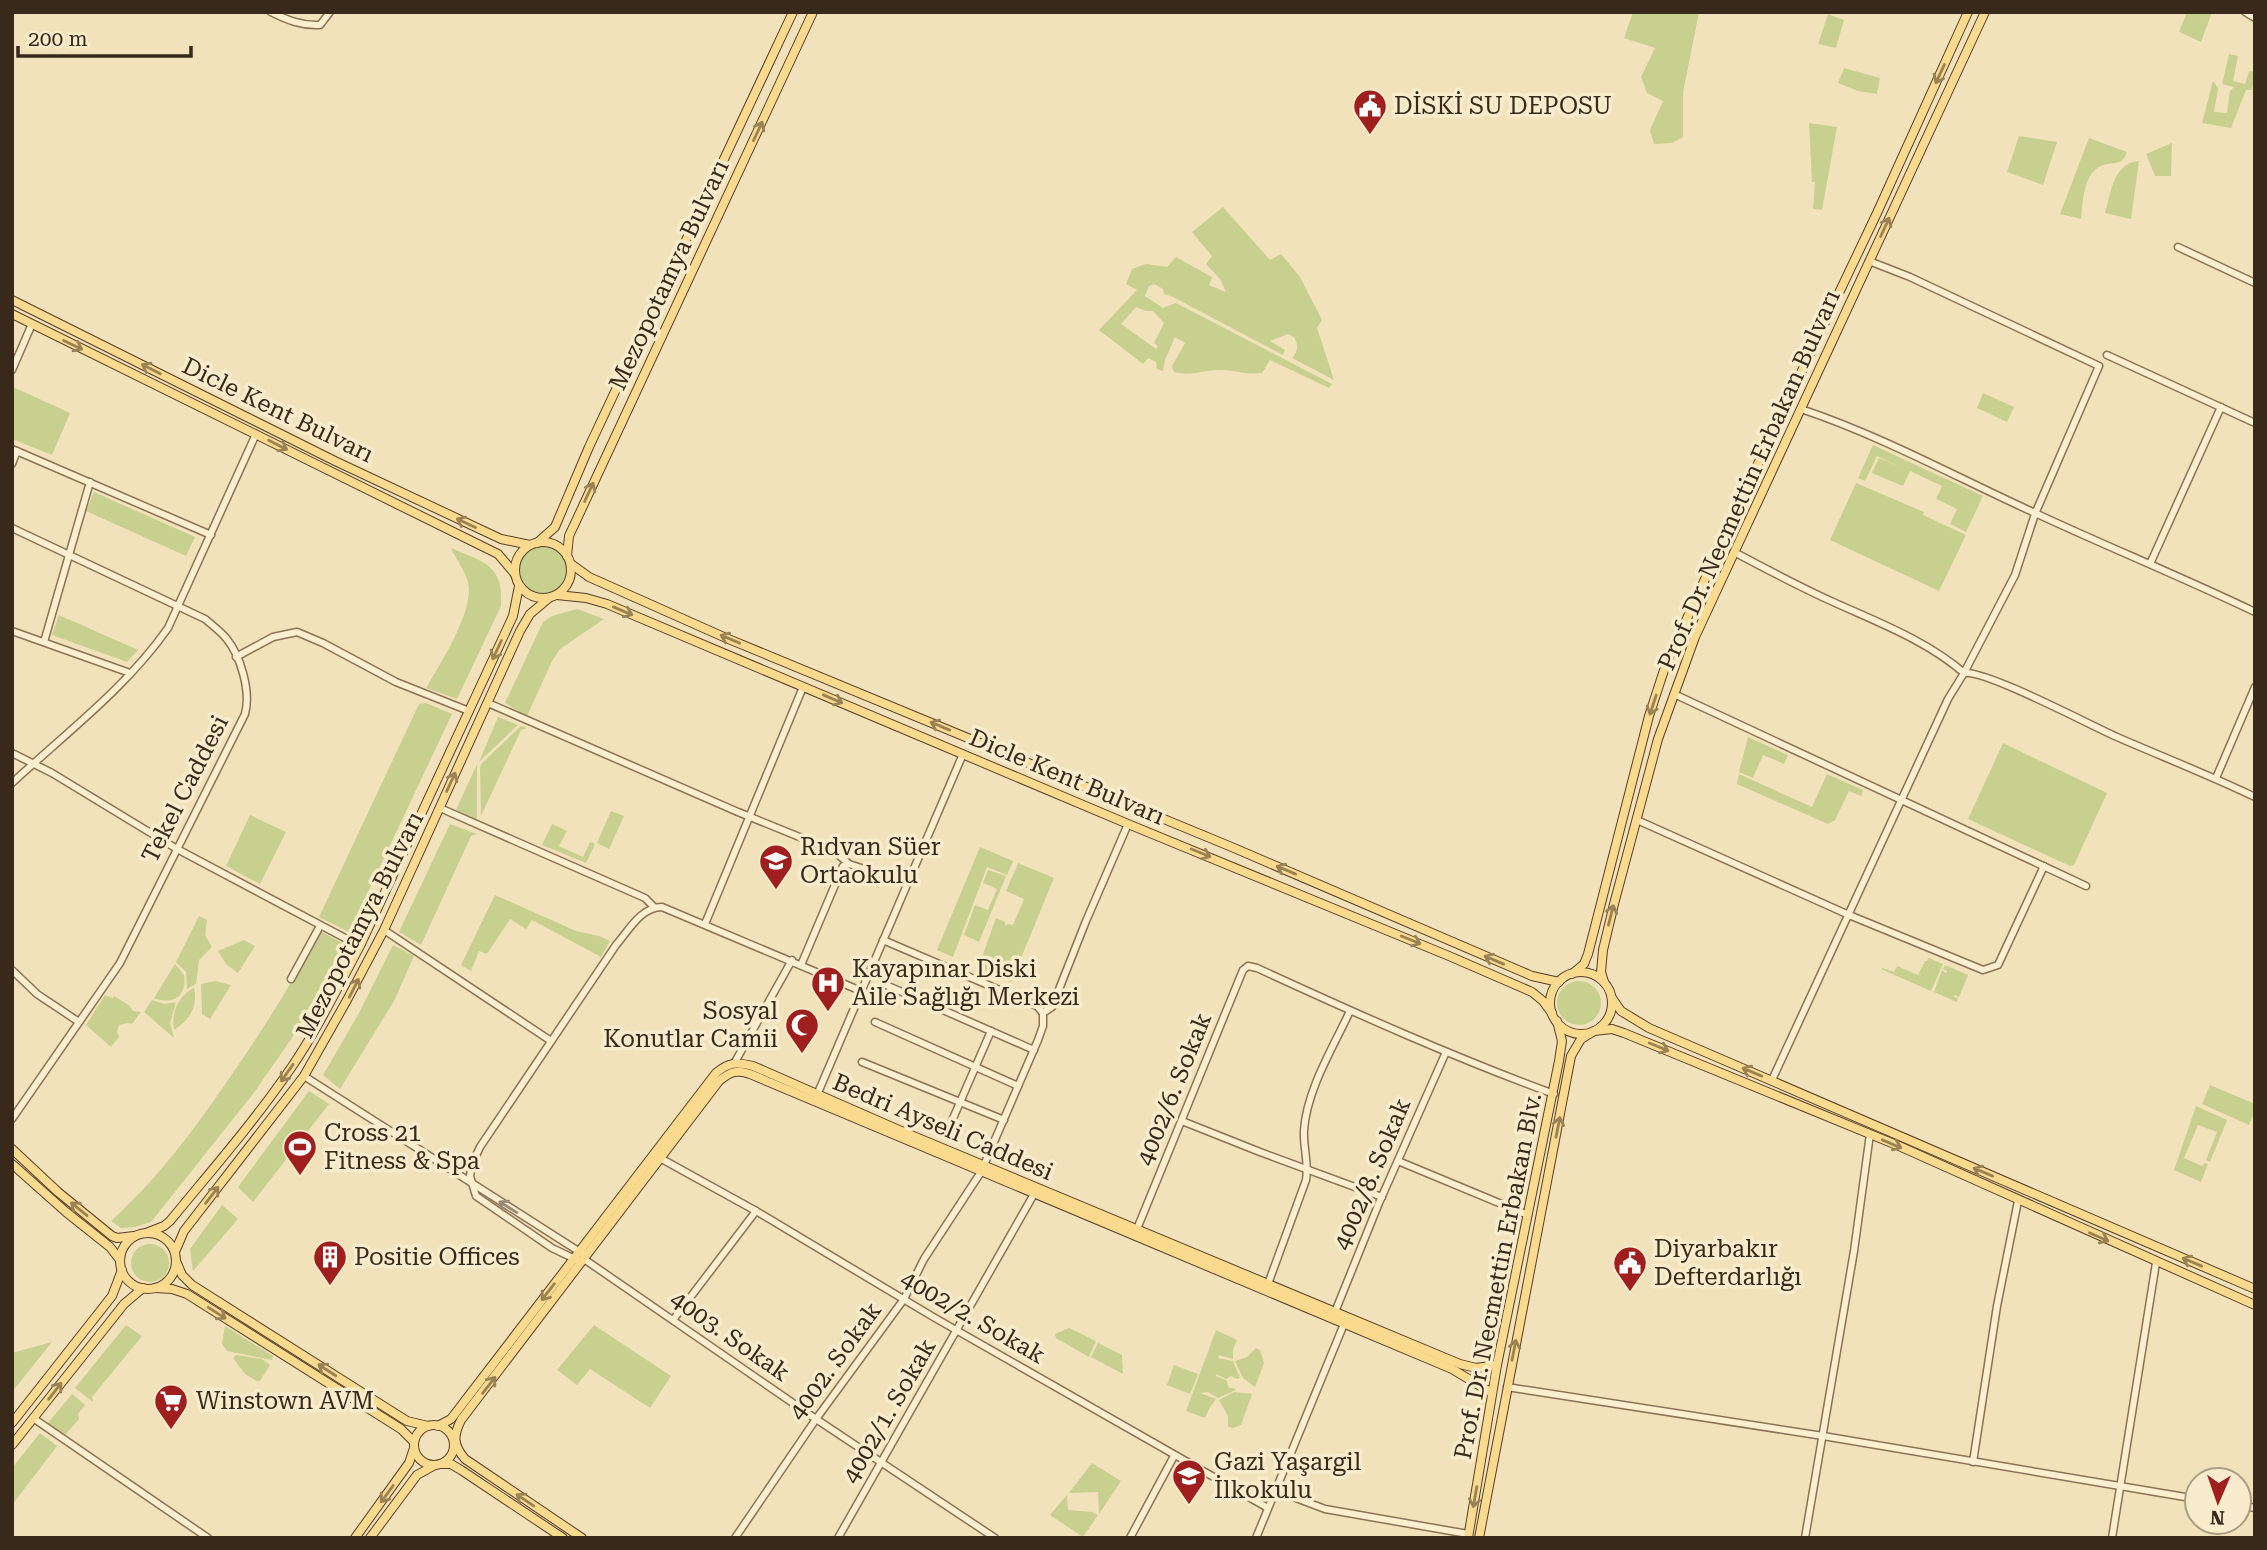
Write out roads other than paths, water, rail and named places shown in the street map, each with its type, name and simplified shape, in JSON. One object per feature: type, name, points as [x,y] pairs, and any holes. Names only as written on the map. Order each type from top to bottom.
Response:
[{"type":"main road","name":"Mezopotamya Bulvarı","points":[[533,544],[555,527],[589,447],[793,12]]},
{"type":"main road","name":"Mezopotamya Bulvarı","points":[[569,560],[569,536],[813,12]]},
{"type":"main road","name":"Prof. Dr. Necmettin Erbakan Bulvarı","points":[[1572,974],[1584,964],[1588,954],[1649,716],[1666,664],[1968,12]]},
{"type":"main road","name":"Prof. Dr. Necmettin Erbakan Bulvarı","points":[[1604,982],[1601,972],[1603,950],[1658,739],[1695,637],[1985,12]]},
{"type":"main road","name":"Dicle Kent Bulvarı","points":[[12,300],[335,461],[501,539],[533,544]]},
{"type":"main road","name":"Dicle Kent Bulvarı","points":[[12,314],[498,554],[515,574]]},
{"type":"main road","points":[[533,544],[554,544],[569,560],[569,582],[553,596],[532,597],[519,586],[515,574],[518,557],[533,544]]},
{"type":"main road","name":"Dicle Kent Bulvarı","points":[[569,560],[589,577],[726,638],[1221,842],[1532,976],[1559,982]]},
{"type":"main road","name":"Mezopotamya Bulvarı","points":[[142,1234],[170,1221],[275,1090],[305,1046],[360,946],[513,616],[519,586]]},
{"type":"main road","name":"Mezopotamya Bulvarı","points":[[175,1257],[184,1231],[304,1076],[383,930],[530,614],[553,596]]},
{"type":"main road","name":"Dicle Kent Bulvarı","points":[[553,596],[586,597],[607,604],[1449,956],[1532,992],[1543,1000],[1552,1013]]},
{"type":"main road","points":[[2255,1289],[1649,1028],[1621,1011],[1604,982],[1589,973],[1572,974],[1559,982],[1551,996],[1552,1013],[1564,1028],[1584,1033],[1612,1029],[1624,1033],[1870,1134],[2255,1305]]},
{"type":"main road","points":[[1594,1031],[1609,1017],[1612,998]]},
{"type":"main road","name":"Prof. Dr. Necmettin Erbakan Blv.","points":[[1468,1536],[1497,1365],[1554,1094],[1562,1041],[1557,1021]]},
{"type":"main road","name":"Prof. Dr. Necmettin Erbakan Blv.","points":[[1479,1538],[1571,1056],[1581,1039],[1594,1031]]},
{"type":"main road","name":"Bedri Ayseli Caddesi","points":[[454,1442],[461,1420],[716,1073],[727,1064],[735,1062],[753,1066],[983,1168],[1034,1194],[1452,1369],[1492,1393]]},
{"type":"main road","name":"Bedri Ayseli Caddesi","points":[[433,1426],[452,1419],[719,1081],[736,1071],[750,1074],[1137,1229],[1460,1364],[1476,1368],[1497,1365]]},
{"type":"main road","points":[[12,1149],[58,1192],[112,1236],[155,1234],[164,1238],[182,1275],[192,1285],[407,1421],[447,1430],[464,1459],[582,1538]]},
{"type":"main road","points":[[12,1164],[110,1247],[120,1260],[122,1270],[130,1282],[143,1288],[172,1289],[187,1294],[401,1429],[414,1445],[419,1459],[430,1465],[451,1464],[564,1538]]},
{"type":"main road","points":[[120,1260],[125,1245],[142,1234]]},
{"type":"main road","points":[[155,1288],[170,1278],[175,1257]]},
{"type":"main road","points":[[12,1423],[112,1296],[122,1270]]},
{"type":"main road","points":[[12,1445],[124,1304],[143,1288]]},
{"type":"main road","points":[[355,1538],[409,1463],[419,1432],[433,1426]]},
{"type":"main road","points":[[373,1537],[418,1475],[450,1456],[454,1442]]},
{"type":"street","points":[[271,12],[308,26],[320,25],[330,12]]},
{"type":"street","points":[[2245,12],[2255,18]]},
{"type":"street","points":[[2178,247],[2255,283]]},
{"type":"street","points":[[1772,1080],[1948,699],[2015,575],[2035,513],[2099,366],[1923,283],[1869,261]]},
{"type":"street","points":[[12,370],[33,324]]},
{"type":"street","points":[[2107,355],[2255,423]]},
{"type":"street","points":[[2150,564],[2221,407]]},
{"type":"street","points":[[1801,409],[1839,422],[2255,612]]},
{"type":"street","points":[[12,783],[130,673],[168,628],[256,434]]},
{"type":"street","points":[[12,464],[15,450],[211,535]]},
{"type":"street","points":[[44,642],[90,482]]},
{"type":"street","name":"Tekel Caddesi","points":[[12,528],[205,619],[228,640],[247,688],[248,701],[245,714],[120,962],[12,1119]]},
{"type":"street","points":[[1734,552],[1808,590],[1898,631],[1948,660],[1964,673],[2009,687],[2255,797]]},
{"type":"street","points":[[12,631],[130,673]]},
{"type":"street","points":[[236,657],[273,637],[297,632],[396,682],[469,711]]},
{"type":"street","points":[[705,924],[803,687]]},
{"type":"street","points":[[2216,778],[2255,687]]},
{"type":"street","points":[[1674,694],[2086,886]]},
{"type":"street","points":[[488,703],[834,851],[849,864],[907,883]]},
{"type":"street","points":[[12,753],[177,849],[360,946]]},
{"type":"street","points":[[817,1095],[963,754]]},
{"type":"street","points":[[440,808],[645,898],[654,907]]},
{"type":"street","points":[[1637,820],[1849,915],[1969,965],[1989,969],[1998,965],[2044,866]]},
{"type":"street","name":"4002. Sokak","points":[[735,1538],[816,1419],[904,1299],[924,1259],[983,1168],[1034,1050],[1043,1026],[1043,1013],[1052,1007],[1128,824]]},
{"type":"street","points":[[801,965],[843,866],[849,864]]},
{"type":"street","points":[[581,1258],[552,1248],[476,1196],[470,1176],[471,1164],[551,1041],[641,914],[662,906],[861,990]]},
{"type":"street","points":[[291,979],[320,926]]},
{"type":"street","points":[[383,930],[551,1041]]},
{"type":"street","points":[[883,940],[1037,1006],[1043,1013]]},
{"type":"street","points":[[735,1062],[792,960]]},
{"type":"street","name":"4002/6. Sokak","points":[[1137,1229],[1243,970],[1248,966],[1257,968],[1350,1011]]},
{"type":"street","points":[[12,970],[37,994],[79,1022]]},
{"type":"street","points":[[886,985],[1034,1050]]},
{"type":"street","points":[[1268,1284],[1306,1180],[1308,1169],[1304,1132],[1307,1112],[1318,1080],[1350,1011],[1554,1094]]},
{"type":"street","points":[[875,1022],[1018,1086]]},
{"type":"street","points":[[951,1123],[991,1031]]},
{"type":"street","name":"4002/8. Sokak","points":[[1335,1312],[1382,1197],[1447,1052]]},
{"type":"street","points":[[862,1062],[1004,1120]]},
{"type":"street","points":[[304,1076],[581,1258]]},
{"type":"street","points":[[1182,1121],[1382,1197]]},
{"type":"street","points":[[1805,1538],[1854,1251],[1870,1134]]},
{"type":"street","name":"4002/2. Sokak","points":[[660,1158],[1268,1508]]},
{"type":"street","points":[[1398,1161],[1528,1215]]},
{"type":"street","name":"4002/1. Sokak","points":[[838,1538],[1034,1194]]},
{"type":"street","points":[[1973,1462],[1997,1306],[2018,1201]]},
{"type":"street","points":[[673,1320],[756,1211]]},
{"type":"street","name":"4003. Sokak","points":[[581,1258],[995,1538]]},
{"type":"street","points":[[2112,1538],[2156,1263]]},
{"type":"street","points":[[1256,1538],[1344,1324]]},
{"type":"street","points":[[1507,1387],[1823,1436],[2183,1497]]},
{"type":"street","points":[[33,1418],[208,1538]]},
{"type":"street","points":[[1130,1538],[1174,1455]]},
{"type":"street","points":[[1275,1490],[1325,1509],[1468,1536]]},
{"type":"place","name":"DİSKİ SU DEPOSU","points":[[1370,136]]},
{"type":"place","name":"Rıdvan Süer Ortaokulu","points":[[776,891]]},
{"type":"place","name":"Kayapınar Diski Aile Sağlığı Merkezi","points":[[828,1013]]},
{"type":"place","name":"Sosyal Konutlar Camii","points":[[802,1055]]},
{"type":"place","name":"Cross 21 Fitness & Spa","points":[[300,1177]]},
{"type":"place","name":"Positie Offices","points":[[330,1287]]},
{"type":"place","name":"Diyarbakır Defterdarlığı","points":[[1630,1293]]},
{"type":"place","name":"Winstown AVM","points":[[171,1431]]},
{"type":"place","name":"Gazi Yaşargil İlkokulu","points":[[1189,1506]]}]
